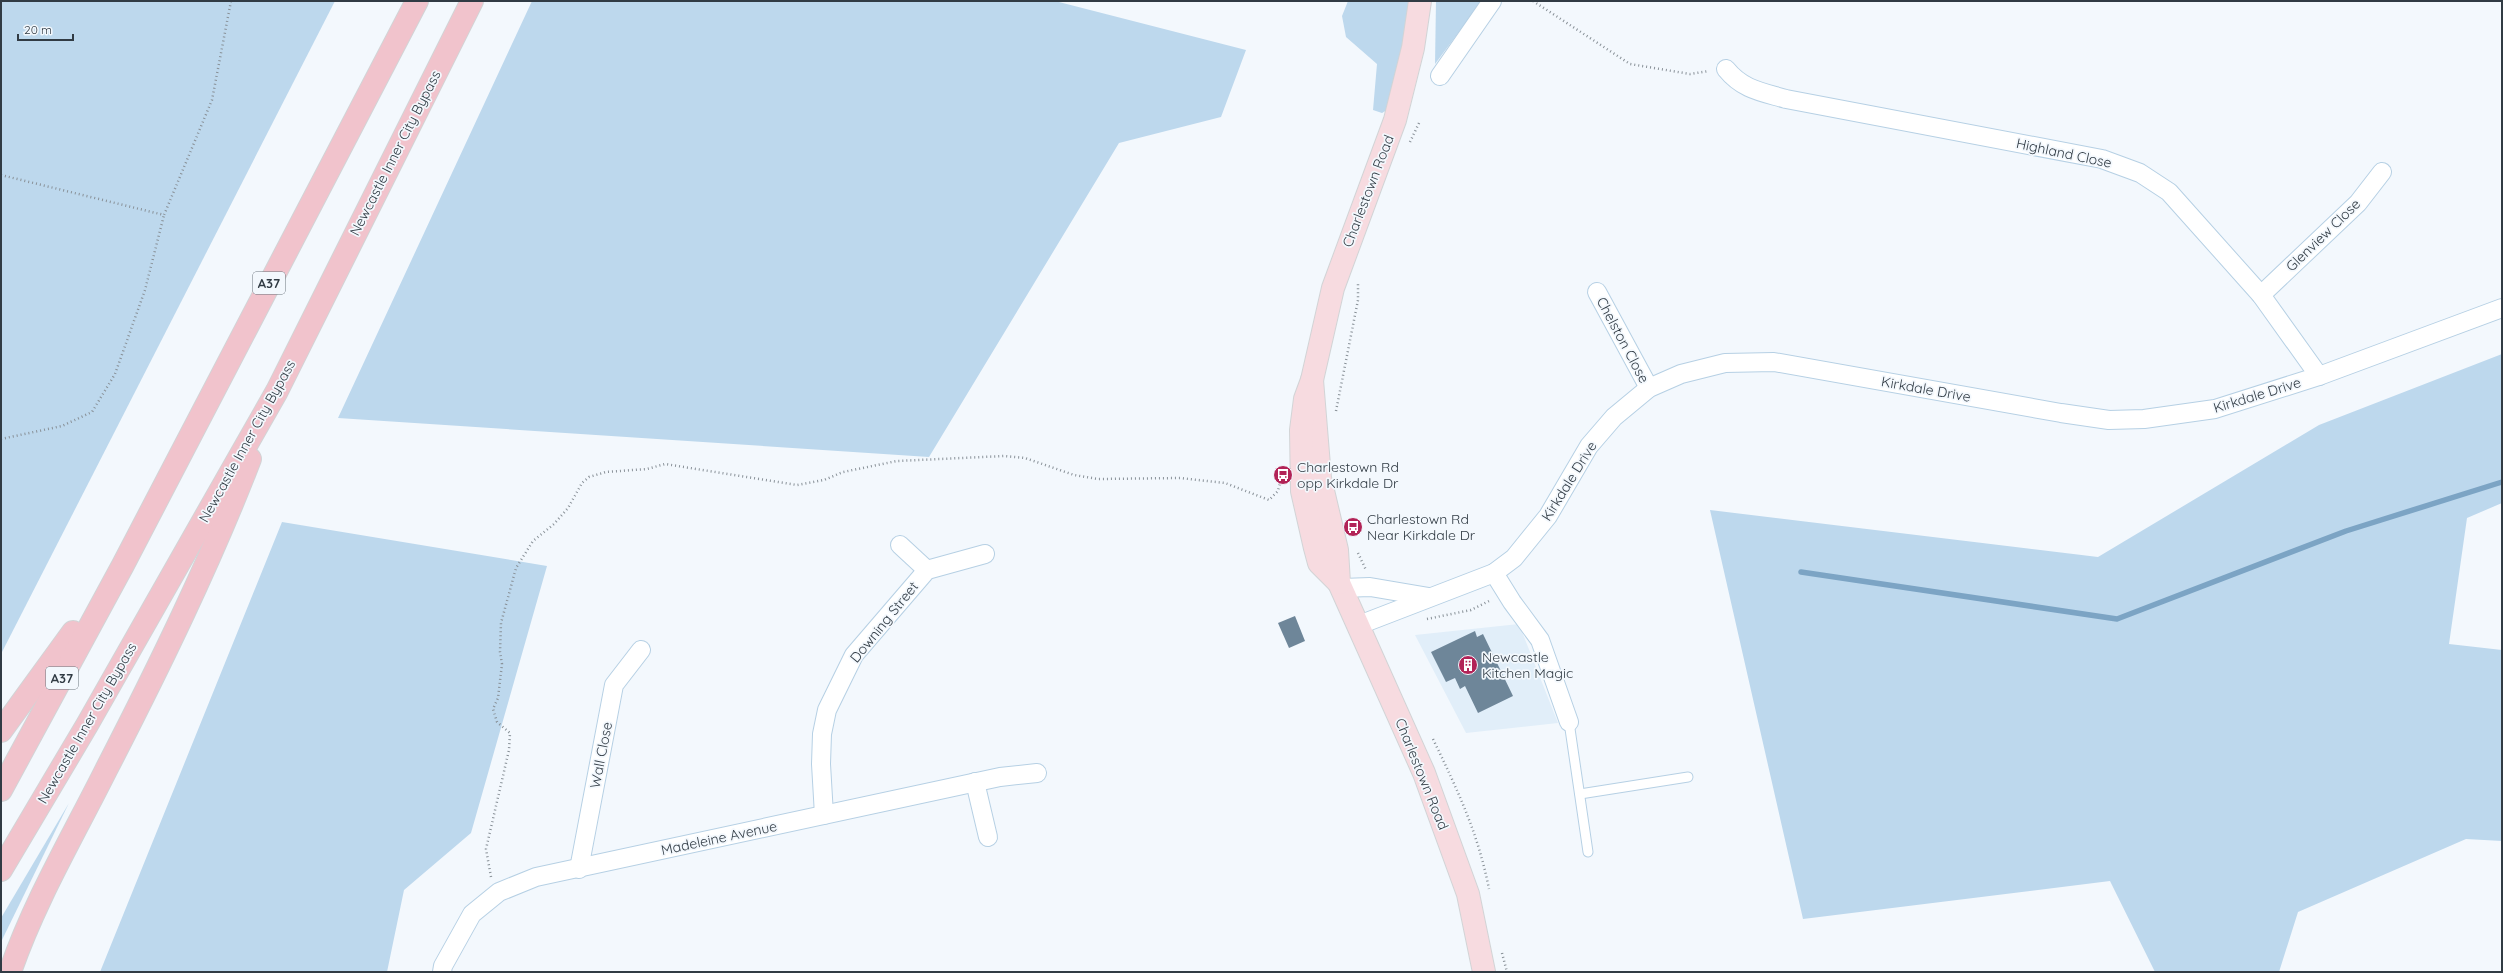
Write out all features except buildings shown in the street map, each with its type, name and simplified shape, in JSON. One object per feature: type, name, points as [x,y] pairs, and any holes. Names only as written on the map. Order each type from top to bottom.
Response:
[{"type":"highway","name":"A37","points":[[1,790],[123,565],[416,1]]},
{"type":"highway","name":"Newcastle Inner City Bypass","points":[[1,870],[87,725],[277,391],[472,1]]},
{"type":"highway","points":[[10,972],[18,948],[126,730],[231,508],[277,391]]},
{"type":"highway","points":[[1,731],[123,565]]},
{"type":"main road","name":"Charlestown Road","points":[[1420,1],[1413,48],[1395,120],[1332,288],[1312,380],[1305,398],[1300,430],[1302,491],[1320,563],[1340,585],[1427,780],[1468,894],[1484,972]]},
{"type":"street","points":[[1440,76],[1492,1]]},
{"type":"street","name":"Highland Close","points":[[1726,69],[1737,82],[1786,99],[2102,159],[2140,173],[2169,192],[2261,295],[2320,376]]},
{"type":"street","name":"Glenview Close","points":[[2261,295],[2358,202],[2382,172]]},
{"type":"street","name":"Chelston Close","points":[[1597,292],[1650,388]]},
{"type":"street","name":"Kirkdale Drive","points":[[1359,625],[1494,573],[1514,558],[1532,539],[1552,510],[1589,446],[1614,417],[1650,388],[1681,374],[1725,363],[1774,362],[2062,413],[2109,420],[2144,419],[2216,409],[2320,376],[2502,308]]},
{"type":"street","name":"Downing Street","points":[[900,545],[927,570]]},
{"type":"street","name":"Downing Street","points":[[824,815],[821,764],[822,734],[827,710],[854,655],[927,570],[985,554]]},
{"type":"street","points":[[1494,573],[1512,602],[1540,640],[1569,722]]},
{"type":"street","points":[[1340,585],[1370,587],[1430,598]]},
{"type":"street","name":"Wall Close","points":[[579,869],[614,685],[641,650]]},
{"type":"street","name":"Madeleine Avenue","points":[[442,972],[443,966],[472,914],[497,894],[536,877],[579,869],[975,782],[1000,777],[1037,773]]},
{"type":"street","points":[[975,782],[988,837]]},
{"type":"lane","points":[[1569,722],[1588,852]]},
{"type":"lane","points":[[1580,794],[1688,777]]},
{"type":"path","points":[[1,439],[62,426],[92,412],[115,374],[145,290],[164,215],[212,100],[231,1]]},
{"type":"path","points":[[1533,1],[1630,64],[1690,74],[1726,69]]},
{"type":"path","points":[[1,175],[164,215]]},
{"type":"path","points":[[1335,415],[1357,306],[1358,285]]},
{"type":"path","points":[[497,894],[491,879],[486,849],[509,750],[510,733],[497,722],[493,709],[498,698],[502,664],[500,652],[501,623],[516,568],[533,541],[554,524],[568,508],[582,483],[589,477],[606,472],[647,469],[665,464],[796,485],[824,480],[843,472],[897,461],[1004,456],[1025,458],[1074,475],[1098,479],[1180,478],[1225,483],[1269,500],[1278,491],[1280,479]]},
{"type":"path","points":[[1356,548],[1366,570]]},
{"type":"path","points":[[1425,619],[1471,610],[1492,599]]},
{"type":"shaded area","points":[[1,1],[335,1],[1,654]]},
{"type":"shaded area","points":[[532,1],[1055,1],[1246,50],[1221,117],[1119,143],[929,457],[338,418]]},
{"type":"shaded area","points":[[1348,1],[1414,1],[1387,110],[1382,113],[1373,110],[1377,64],[1346,37],[1342,16]]},
{"type":"shaded area","points":[[1436,1],[1482,1],[1435,64]]},
{"type":"shaded area","points":[[2502,354],[2502,503],[2467,518],[2449,644],[2502,650],[2502,841],[2466,839],[2298,912],[2279,972],[2155,972],[2110,881],[1803,919],[1710,510],[2098,557],[2319,425]]},
{"type":"shaded area","points":[[282,522],[547,566],[471,833],[404,890],[387,972],[100,972]]},
{"type":"shaded area","points":[[1519,624],[1558,723],[1466,733],[1415,635]]},
{"type":"shaded area","points":[[69,803],[1,942],[1,918]]},
{"type":"waterway","points":[[1801,572],[2117,619],[2346,531],[2502,482]]},
{"type":"place","name":"Charlestown Rd opp Kirkdale Dr","points":[[1283,475]]},
{"type":"place","name":"Charlestown Rd Near Kirkdale Dr","points":[[1353,527]]},
{"type":"place","name":"Newcastle Kitchen Magic","points":[[1468,665]]}]
